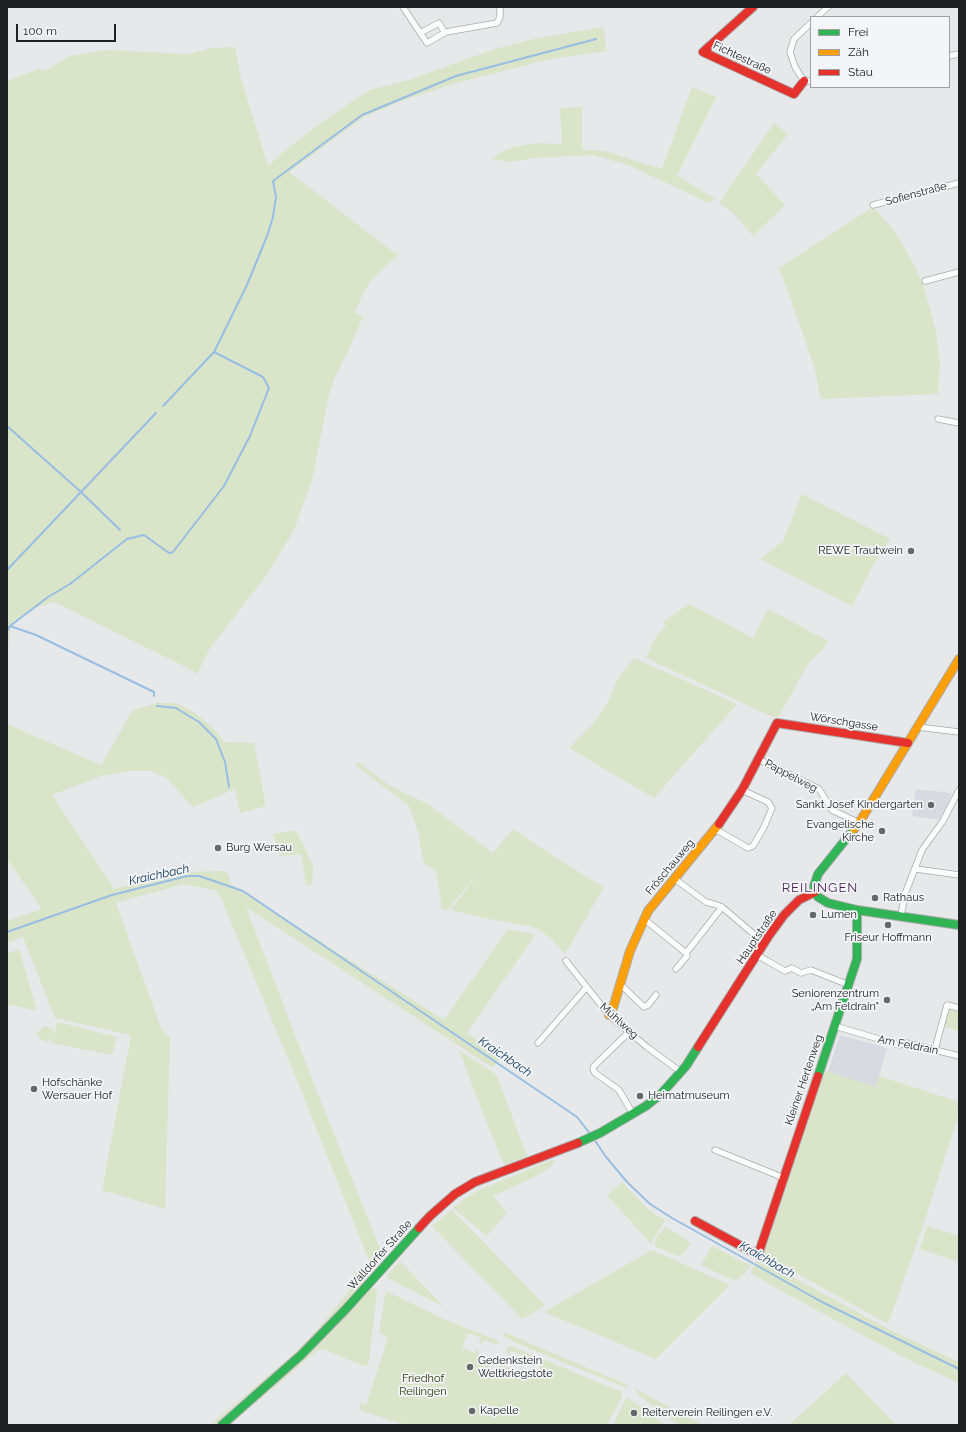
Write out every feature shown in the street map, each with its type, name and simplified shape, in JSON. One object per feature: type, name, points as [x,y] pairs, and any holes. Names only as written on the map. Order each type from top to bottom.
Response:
[{"type":"street","points":[[403,7],[427,43],[445,33],[497,23],[500,17],[500,7]]},
{"type":"street","name":"Fichtestraße","points":[[753,7],[703,52],[794,94],[808,81]]},
{"type":"street","points":[[819,16],[828,7]]},
{"type":"street","points":[[420,33],[439,23],[445,33]]},
{"type":"street","points":[[808,81],[794,67],[790,52],[794,39],[810,24]]},
{"type":"street","name":"Sofienstraße","points":[[874,205],[959,183]]},
{"type":"street","points":[[925,281],[959,272]]},
{"type":"street","points":[[938,419],[959,423]]},
{"type":"street","points":[[959,659],[859,823],[818,874],[815,881],[815,892],[818,897],[828,903],[857,910],[959,925]]},
{"type":"street","name":"Wörschgasse","points":[[777,723],[908,743]]},
{"type":"street","name":"Fröschauweg","points":[[609,1014],[613,1008],[621,985],[630,951],[648,911],[715,829],[742,790],[777,723]]},
{"type":"street","points":[[918,727],[959,732]]},
{"type":"street","name":"Pappelweg","points":[[758,759],[819,789],[832,810],[859,823]]},
{"type":"street","points":[[715,829],[748,848],[754,846],[772,808],[771,804],[768,802],[742,790]]},
{"type":"street","points":[[901,916],[906,894],[922,850],[943,821],[959,790]]},
{"type":"street","points":[[916,869],[959,875]]},
{"type":"street","points":[[675,879],[706,902],[722,907],[764,943]]},
{"type":"street","name":"Hauptstraße","points":[[582,1141],[633,1114],[661,1094],[681,1072],[764,943],[784,915],[799,900],[815,892]]},
{"type":"street","points":[[676,969],[687,956],[686,953],[722,907]]},
{"type":"street","name":"Kleiner Hertenweg","points":[[695,1221],[758,1255],[849,986],[858,954],[857,910]]},
{"type":"street","points":[[644,919],[686,953]]},
{"type":"street","points":[[757,956],[785,971],[792,968],[801,973],[811,970],[849,986]]},
{"type":"street","name":"Mühlweg","points":[[566,961],[586,988],[609,1014],[629,1032],[681,1072]]},
{"type":"street","points":[[621,985],[644,1007],[648,1005],[656,995]]},
{"type":"street","points":[[538,1043],[586,988]]},
{"type":"street","points":[[935,1049],[947,1005],[959,1008]]},
{"type":"street","name":"Am Feldrain","points":[[835,1026],[899,1045],[908,1043],[959,1056]]},
{"type":"street","points":[[629,1032],[594,1066],[593,1069],[595,1073],[619,1090],[633,1114]]},
{"type":"street","name":"Walldorfer Straße","points":[[222,1425],[301,1355],[444,1203],[455,1194],[475,1182],[582,1141]]},
{"type":"street","points":[[715,1150],[784,1178]]},
{"type":"shaded area","name":"Sankt Josef Kindergarten","points":[[916,789],[952,793],[940,820],[912,816]]},
{"type":"shaded area","points":[[840,1035],[887,1048],[876,1087],[828,1072]]},
{"type":"green space","points":[[603,27],[607,51],[551,59],[456,83],[404,100],[364,117],[289,172],[395,253],[399,254],[372,279],[363,293],[355,312],[363,316],[352,343],[335,377],[329,394],[313,477],[294,530],[266,576],[210,648],[197,674],[182,665],[54,602],[35,608],[10,627],[7,655],[7,81],[39,69],[47,70],[70,56],[107,50],[189,54],[211,48],[235,47],[241,79],[268,166],[283,152],[309,132],[370,90],[409,80],[495,49],[534,39]]},
{"type":"green space","points":[[692,87],[716,97],[677,175],[715,199],[709,203],[628,165],[593,155],[534,158],[512,162],[492,159],[501,152],[511,148],[530,144],[543,143],[562,145],[560,108],[582,107],[582,150],[604,151],[662,169]]},
{"type":"green space","points":[[774,123],[788,134],[756,174],[785,205],[753,236],[732,212],[719,203]]},
{"type":"green space","points":[[873,207],[893,229],[922,281],[936,331],[940,364],[938,394],[821,399],[815,370],[779,268]]},
{"type":"green space","points":[[802,494],[890,539],[871,569],[852,606],[760,559],[783,541]]},
{"type":"green space","points":[[689,604],[753,638],[768,609],[828,641],[823,649],[809,662],[779,716],[773,717],[646,658],[654,640],[666,625],[663,622]]},
{"type":"green space","points":[[634,658],[737,704],[654,798],[569,748],[593,724],[607,704],[618,679]]},
{"type":"green space","points":[[157,703],[173,703],[194,712],[213,728],[224,742],[254,743],[266,806],[240,813],[235,789],[193,807],[166,778],[151,771],[130,771],[101,776],[52,795],[114,889],[183,872],[224,871],[229,874],[230,884],[444,1020],[508,929],[535,935],[467,1033],[502,1055],[493,1068],[246,907],[315,1087],[384,1259],[375,1261],[371,1269],[365,1268],[370,1263],[301,1090],[222,899],[215,890],[183,884],[116,903],[161,1028],[170,1038],[165,1209],[102,1190],[131,1035],[55,1018],[23,937],[7,943],[7,921],[42,909],[7,859],[7,724],[101,765],[133,710]]},
{"type":"green space","points":[[358,762],[390,786],[428,804],[493,853],[513,829],[604,887],[565,954],[550,938],[538,929],[451,910],[484,865],[448,910],[442,909],[436,871],[423,862],[419,835],[409,806],[355,765]]},
{"type":"green space","points":[[296,830],[313,866],[312,885],[306,885],[301,854],[280,856],[273,834]]},
{"type":"green space","points":[[19,949],[36,1011],[7,1004],[7,954]]},
{"type":"green space","points":[[951,1010],[959,1012],[959,1031],[943,1026],[947,1013]]},
{"type":"green space","points":[[58,1022],[117,1037],[112,1055],[52,1043],[53,1036],[50,1041],[45,1042],[39,1038],[37,1035],[38,1032],[44,1026],[52,1028],[54,1035]]},
{"type":"green space","points":[[459,1050],[497,1076],[527,1156],[504,1165]]},
{"type":"green space","points":[[822,1070],[876,1087],[879,1076],[959,1102],[959,1113],[923,1226],[888,1324],[762,1254]]},
{"type":"green space","points":[[555,1159],[552,1166],[534,1177],[493,1196],[507,1213],[487,1236],[453,1208],[464,1199],[481,1189]]},
{"type":"green space","points":[[622,1182],[647,1208],[665,1220],[651,1244],[607,1195]]},
{"type":"green space","points":[[452,1210],[544,1304],[543,1307],[522,1319],[432,1226]]},
{"type":"green space","points":[[927,1226],[959,1236],[959,1262],[920,1249]]},
{"type":"green space","points":[[666,1227],[691,1243],[682,1255],[677,1256],[655,1246],[658,1235]]},
{"type":"green space","points":[[712,1246],[751,1266],[739,1279],[733,1280],[701,1265]]},
{"type":"green space","points":[[652,1250],[730,1285],[656,1359],[544,1312]]},
{"type":"green space","points":[[758,1258],[890,1330],[959,1362],[959,1383],[907,1359],[750,1273]]},
{"type":"green space","points":[[400,1261],[444,1307],[387,1278],[387,1275]]},
{"type":"green space","points":[[354,1271],[365,1275],[365,1281],[328,1322],[289,1361],[237,1404],[215,1425],[210,1425],[296,1352],[323,1323],[352,1287]]},
{"type":"green space","points":[[374,1288],[377,1290],[377,1293],[369,1361],[366,1366],[323,1349],[318,1350],[230,1425],[227,1425],[316,1347],[371,1289]]},
{"type":"green space","name":"Friedhof Reilingen","points":[[386,1291],[439,1317],[499,1341],[497,1345],[484,1340],[482,1344],[479,1343],[481,1338],[468,1333],[462,1348],[475,1353],[476,1349],[479,1350],[478,1354],[491,1360],[489,1367],[497,1370],[502,1361],[507,1361],[505,1366],[519,1371],[521,1367],[523,1367],[521,1372],[535,1378],[541,1363],[527,1357],[525,1362],[523,1361],[525,1356],[511,1351],[509,1355],[506,1349],[511,1346],[622,1392],[620,1401],[607,1425],[405,1425],[359,1410],[361,1403],[366,1405],[388,1337],[379,1332]]},
{"type":"green space","points":[[506,1333],[630,1386],[624,1387],[535,1351],[502,1336]]},
{"type":"green space","points":[[846,1373],[896,1425],[789,1425]]},
{"type":"green space","points":[[634,1388],[703,1425],[679,1425],[638,1395]]},
{"type":"green space","name":"Reiterverein Reilingen e.V.","points":[[626,1397],[665,1425],[615,1425],[614,1424]]},
{"type":"waterway","points":[[214,352],[247,285],[267,236],[273,217],[276,197],[273,181],[362,115],[456,76],[596,39]]},
{"type":"waterway","points":[[10,626],[48,597],[70,584],[127,539],[144,535],[169,553],[173,552],[224,486],[250,436],[269,388],[263,377],[214,352],[163,406]]},
{"type":"waterway","points":[[7,570],[156,413]]},
{"type":"waterway","points":[[7,426],[81,492],[120,530]]},
{"type":"waterway","points":[[7,631],[10,626],[36,635],[154,692],[154,696]]},
{"type":"waterway","points":[[157,706],[176,708],[199,722],[216,739],[225,762],[229,787]]},
{"type":"waterway","name":"Kraichbach","points":[[7,932],[112,895],[187,876],[199,876],[243,891],[577,1117],[591,1135]]},
{"type":"waterway","name":"Kraichbach","points":[[594,1139],[606,1157],[627,1182],[650,1204],[672,1218],[822,1302],[959,1369]]},
{"type":"traffic: fast","points":[[854,829],[818,874],[814,886],[818,897],[828,903],[857,910],[959,925]]},
{"type":"traffic: fast","points":[[818,1076],[857,959],[857,910]]},
{"type":"traffic: fast","points":[[578,1143],[600,1133],[646,1106],[661,1094],[686,1066],[698,1047]]},
{"type":"traffic: fast","points":[[222,1425],[301,1355],[345,1310],[419,1228]]},
{"type":"traffic: slow","points":[[854,829],[959,659]]},
{"type":"traffic: slow","points":[[609,1015],[613,1008],[630,951],[648,911],[719,824]]},
{"type":"traffic: jam","points":[[753,7],[703,52],[794,94],[804,81]]},
{"type":"traffic: jam","points":[[719,824],[742,790],[777,723],[908,743]]},
{"type":"traffic: jam","points":[[698,1047],[768,937],[784,915],[799,900],[815,892]]},
{"type":"traffic: jam","points":[[695,1221],[758,1255],[818,1076]]},
{"type":"traffic: jam","points":[[419,1228],[455,1194],[475,1182],[578,1143]]},
{"type":"place","name":"REWE Trautwein","points":[[911,551]]},
{"type":"place","name":"Sankt Josef Kindergarten","points":[[931,805]]},
{"type":"place","name":"Evangelische Kirche","points":[[882,831]]},
{"type":"place","name":"Burg Wersau","points":[[218,848]]},
{"type":"place","name":"Rathaus","points":[[875,898]]},
{"type":"place","name":"Lumen","points":[[813,915]]},
{"type":"place","name":"Friseur Hoffmann","points":[[888,925]]},
{"type":"place","name":"Seniorenzentrum „Am Feldrain\"","points":[[887,1000]]},
{"type":"place","name":"Hofschänke Wersauer Hof","points":[[34,1089]]},
{"type":"place","name":"Heimatmuseum","points":[[640,1096]]},
{"type":"place","name":"Gedenkstein Weltkriegstote","points":[[470,1367]]},
{"type":"place","name":"Kapelle","points":[[472,1411]]},
{"type":"place","name":"Reiterverein Reilingen e.V.","points":[[634,1413]]},
{"type":"district","name":"REILINGEN","points":[[820,888]]}]
